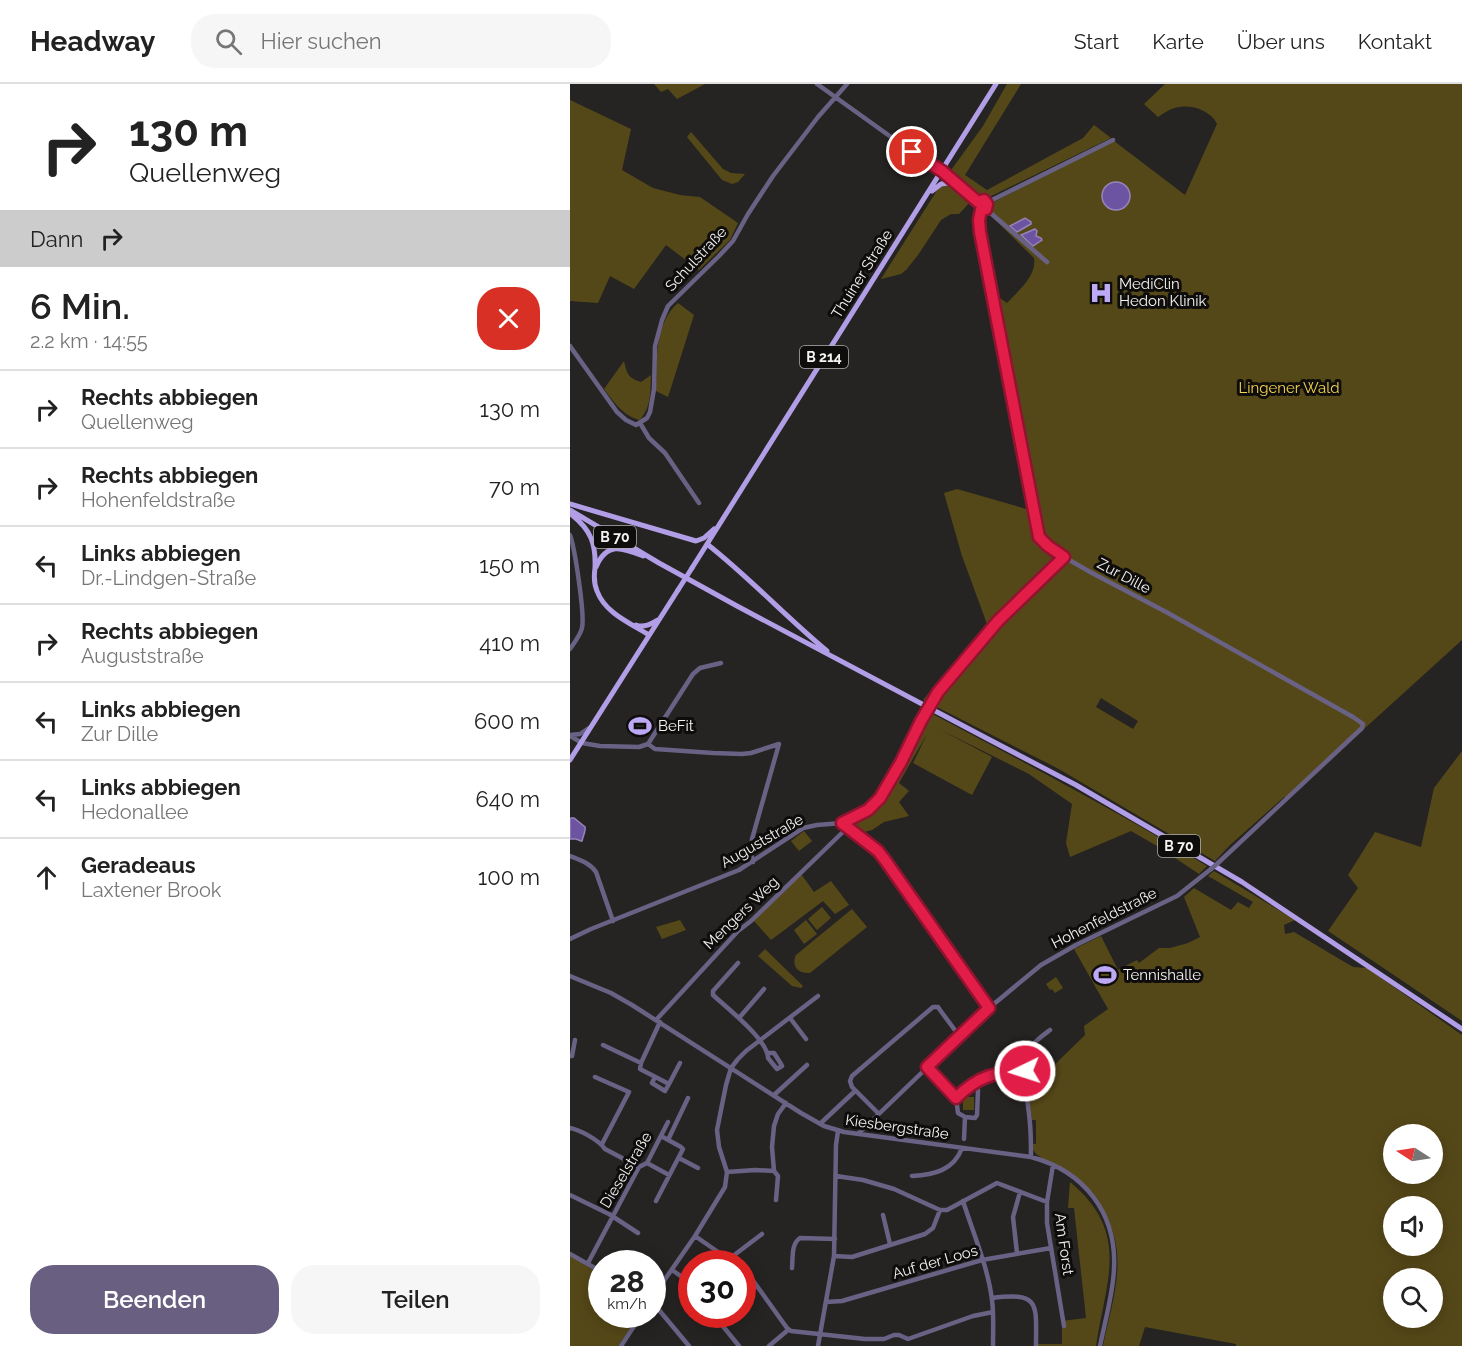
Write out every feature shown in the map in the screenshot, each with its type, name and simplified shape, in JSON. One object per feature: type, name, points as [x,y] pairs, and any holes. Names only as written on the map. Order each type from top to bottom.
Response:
[{"type":"main road","name":"Thuiner Straße","points":[[660,619],[996,84]]},
{"type":"main road","points":[[928,194],[941,184],[955,182]]},
{"type":"main road","points":[[570,504],[696,541],[702,551]]},
{"type":"main road","points":[[570,511],[589,532],[595,549],[596,591],[601,599],[615,614],[649,635],[570,760]]},
{"type":"main road","name":"B 70","points":[[570,511],[660,563],[835,658],[1076,785],[1242,882],[1462,1029]]},
{"type":"main road","name":"B 214","points":[[696,541],[704,538],[718,525]]},
{"type":"main road","points":[[707,544],[835,658]]},
{"type":"main road","points":[[594,571],[602,556],[612,549],[619,548],[660,563]]},
{"type":"main road","points":[[631,624],[644,626],[660,619]]},
{"type":"main road","name":"B 214","points":[[649,635],[660,619]]},
{"type":"street","points":[[816,84],[942,171],[978,202],[977,206],[984,207],[1047,262]]},
{"type":"street","name":"Schulstraße","points":[[640,423],[647,418],[652,404],[655,346],[668,306],[733,240],[773,176],[818,117],[847,84]]},
{"type":"street","points":[[984,207],[1113,140]]},
{"type":"street","points":[[978,202],[984,200],[984,207]]},
{"type":"street","name":"Zur Dille","points":[[984,207],[979,220],[980,232],[1039,537],[1064,557],[1353,717],[1364,726]]},
{"type":"street","points":[[570,346],[617,412],[631,423],[636,425],[640,423],[649,438],[665,453],[699,503]]},
{"type":"street","points":[[570,535],[575,557],[582,628],[570,649]]},
{"type":"street","name":"Auguststraße","points":[[570,939],[739,870],[803,828],[842,823],[868,810],[880,798],[938,692],[998,621],[1064,557]]},
{"type":"street","points":[[570,736],[582,743],[600,746],[639,747],[648,744],[693,674],[700,668],[721,663]]},
{"type":"street","points":[[570,736],[582,733],[593,725]]},
{"type":"street","name":"Hohenfeldstraße","points":[[858,1134],[989,1008],[1041,965],[1052,957],[1119,923],[1177,896],[1218,863],[1364,726]]},
{"type":"street","points":[[648,744],[655,749],[742,754],[778,744],[752,839],[753,862]]},
{"type":"street","points":[[842,823],[878,851],[989,1008]]},
{"type":"street","name":"Mengers Weg","points":[[641,1063],[658,1021],[734,935],[847,828]]},
{"type":"street","points":[[570,856],[584,861],[597,872],[613,921]]},
{"type":"street","points":[[738,963],[712,993],[753,1031],[768,1053]]},
{"type":"street","name":"Kiesbergstraße","points":[[570,976],[611,993],[820,1124],[838,1131],[1031,1157],[1070,1174],[1083,1185],[1102,1209],[1113,1238],[1114,1270],[1100,1346]]},
{"type":"street","points":[[739,1018],[764,989]]},
{"type":"street","points":[[666,1278],[723,1192],[726,1183],[727,1172],[719,1147],[717,1130],[731,1068],[742,1054],[818,996]]},
{"type":"street","points":[[878,1113],[850,1084],[852,1076],[933,1007],[938,1007],[960,1036]]},
{"type":"street","points":[[790,1018],[806,1039]]},
{"type":"street","points":[[1031,1157],[1026,1060],[1028,1051],[1040,1037],[1050,1030]]},
{"type":"street","points":[[570,1056],[572,1056],[575,1040]]},
{"type":"street","points":[[603,1045],[641,1063],[640,1069],[669,1084],[680,1063]]},
{"type":"street","points":[[774,1095],[807,1065]]},
{"type":"street","points":[[927,1067],[956,1098],[958,1113],[965,1117],[975,1118],[977,1115],[978,1090],[975,1082]]},
{"type":"street","points":[[956,1098],[975,1082],[996,1073],[1025,1071]]},
{"type":"street","points":[[595,1077],[629,1092],[602,1144]]},
{"type":"street","points":[[822,1122],[855,1091]]},
{"type":"street","points":[[668,1140],[688,1098]]},
{"type":"street","points":[[776,1200],[778,1176],[774,1171],[772,1147],[774,1126],[778,1113],[786,1103]]},
{"type":"street","points":[[964,1139],[965,1117]]},
{"type":"street","name":"Dieselstraße","points":[[595,1250],[639,1167],[647,1163],[669,1122]]},
{"type":"street","points":[[570,1128],[581,1132],[602,1144],[605,1149],[639,1167]]},
{"type":"street","points":[[818,1346],[834,1256],[838,1131]]},
{"type":"street","points":[[656,1201],[683,1149],[661,1136]]},
{"type":"street","points":[[912,1176],[946,1169],[957,1160],[962,1148]]},
{"type":"street","points":[[679,1158],[698,1168]]},
{"type":"street","points":[[647,1163],[669,1174]]},
{"type":"street","name":"Am Forst","points":[[1053,1165],[1047,1202],[1047,1223],[1064,1326]]},
{"type":"street","points":[[727,1172],[774,1171]]},
{"type":"street","points":[[836,1176],[863,1180],[894,1189],[940,1210],[947,1210],[997,1183],[1047,1202]]},
{"type":"street","points":[[1017,1253],[1013,1217],[1020,1192]]},
{"type":"street","points":[[570,1195],[613,1216],[639,1233]]},
{"type":"street","points":[[963,1201],[992,1298],[993,1346]]},
{"type":"street","points":[[834,1256],[852,1257],[930,1231],[940,1210]]},
{"type":"street","points":[[883,1215],[890,1245]]},
{"type":"street","points":[[744,1250],[762,1234]]},
{"type":"street","points":[[695,1236],[716,1250]]},
{"type":"street","points":[[792,1268],[794,1243],[797,1239],[835,1239]]},
{"type":"street","name":"Auf der Loos","points":[[826,1302],[842,1301],[982,1260],[1052,1248]]},
{"type":"street","points":[[570,1254],[588,1263]]},
{"type":"street","points":[[672,1270],[678,1274]]},
{"type":"street","points":[[756,1285],[788,1330],[820,1335],[875,1340],[899,1335],[908,1339],[973,1316],[993,1312]]},
{"type":"street","points":[[992,1298],[1014,1295],[1022,1296],[1032,1303],[1037,1318],[1036,1346]]},
{"type":"street","points":[[666,1318],[689,1346]]},
{"type":"street","points":[[621,1346],[633,1328]]},
{"type":"street","points":[[724,1328],[739,1346]]},
{"type":"street","points":[[769,1346],[788,1330]]},
{"type":"green space","points":[[654,84],[705,84],[677,99],[668,89],[661,92]]},
{"type":"green space","points":[[1007,84],[1021,84],[965,175],[987,190],[1083,138],[1094,125],[1111,138],[989,197],[977,197],[959,214],[951,214],[941,220],[906,270],[901,274],[881,279],[941,184],[983,126]]},
{"type":"green space","name":"Lingener Wald","points":[[1165,84],[1462,84],[1462,640],[1288,798],[1284,797],[1230,845],[1215,861],[1057,768],[923,700],[987,624],[962,556],[944,493],[957,489],[1030,510],[1036,506],[994,294],[1007,303],[1030,277],[1034,258],[988,213],[990,204],[1114,141],[1185,195],[1217,124],[1206,112],[1196,108],[1177,107],[1158,117],[1144,104]],"holes":[[[1101,698],[1138,721],[1133,729],[1096,707]]]},
{"type":"green space","points":[[570,100],[631,129],[622,170],[653,188],[700,197],[738,223],[730,240],[699,270],[666,245],[634,289],[610,276],[598,303],[570,301]]},
{"type":"green space","points":[[691,132],[723,169],[731,173],[745,174],[738,182],[732,184],[722,180],[687,137]]},
{"type":"green space","points":[[678,303],[694,315],[668,397],[656,391],[658,344],[665,321]]},
{"type":"green space","points":[[624,361],[627,372],[633,379],[641,382],[651,375],[648,404],[640,420],[624,412],[604,389]]},
{"type":"green space","points":[[929,712],[1104,806],[1207,866],[1199,874],[1131,831],[1070,857],[1066,843],[1072,804],[1029,774],[939,729],[992,757],[972,795],[913,763],[927,734],[899,783],[909,791],[899,802],[909,816],[884,822],[872,830],[857,834],[850,822],[868,813],[881,800]]},
{"type":"green space","points":[[1462,751],[1462,1021],[1328,931],[1358,888],[1348,875],[1375,832],[1421,847],[1434,788]]},
{"type":"green space","points":[[804,831],[812,841],[799,851],[791,841]]},
{"type":"green space","points":[[1214,871],[1295,920],[1284,925],[1285,934],[1294,932],[1353,967],[1367,968],[1462,1035],[1462,1346],[1236,1346],[1236,1344],[1145,1327],[1139,1346],[1103,1346],[1117,1277],[1117,1250],[1114,1236],[1103,1211],[1074,1176],[1041,1158],[1033,1149],[1032,1144],[1036,1144],[1036,1120],[1032,1120],[1026,1078],[1029,1055],[1044,1075],[1085,1035],[1084,1026],[1108,1009],[1074,949],[1101,936],[1118,970],[1137,960],[1139,963],[1159,948],[1170,948],[1200,937],[1184,897],[1194,888],[1231,910],[1238,902],[1249,908],[1253,902],[1208,876]]},
{"type":"green space","points":[[801,874],[814,892],[831,881],[849,905],[835,914],[823,901],[771,940],[753,920]]},
{"type":"green space","points":[[822,907],[831,918],[817,930],[808,919]]},
{"type":"green space","points":[[852,909],[867,927],[810,973],[799,971],[794,963],[796,955]]},
{"type":"green space","points":[[680,920],[686,930],[662,939],[656,927]]},
{"type":"green space","points":[[806,920],[817,934],[804,944],[794,930]]},
{"type":"green space","points":[[765,949],[803,986],[801,988],[792,986],[758,956]]},
{"type":"green space","points":[[1056,977],[1063,988],[1055,993],[1046,984]]},
{"type":"green space","points":[[963,1097],[974,1097],[974,1110],[963,1110]]},
{"type":"green space","points":[[1070,1182],[1089,1201],[1101,1220],[1108,1239],[1110,1258],[1108,1278],[1096,1346],[1038,1346],[1038,1344],[1062,1344],[1062,1321],[1086,1318],[1074,1208],[1068,1208]]},
{"type":"green space","points":[[570,1256],[588,1266],[588,1328],[630,1328],[618,1346],[570,1346]]},
{"type":"shaded area","points":[[1116,182],[1126,186],[1130,196],[1126,206],[1116,210],[1106,206],[1102,196],[1106,186]]},
{"type":"shaded area","points":[[1025,218],[1031,224],[1017,232],[1010,226]]},
{"type":"shaded area","points":[[1035,229],[1036,236],[1042,240],[1033,246],[1021,235]]},
{"type":"shaded area","points":[[571,818],[585,827],[582,841],[570,839]]},
{"type":"place","name":"MediClin Hedon Klinik","points":[[1101,293]]},
{"type":"place","name":"BeFit","points":[[640,726]]},
{"type":"place","name":"Tennishalle","points":[[1105,975]]},
{"type":"route","points":[[912,152],[942,171],[978,202],[984,200],[987,204],[986,209],[981,210],[980,232],[1039,537],[1064,557],[998,621],[938,692],[880,798],[868,810],[842,823],[878,851],[989,1008],[927,1067],[956,1098],[971,1084],[996,1073],[1025,1071]]}]
